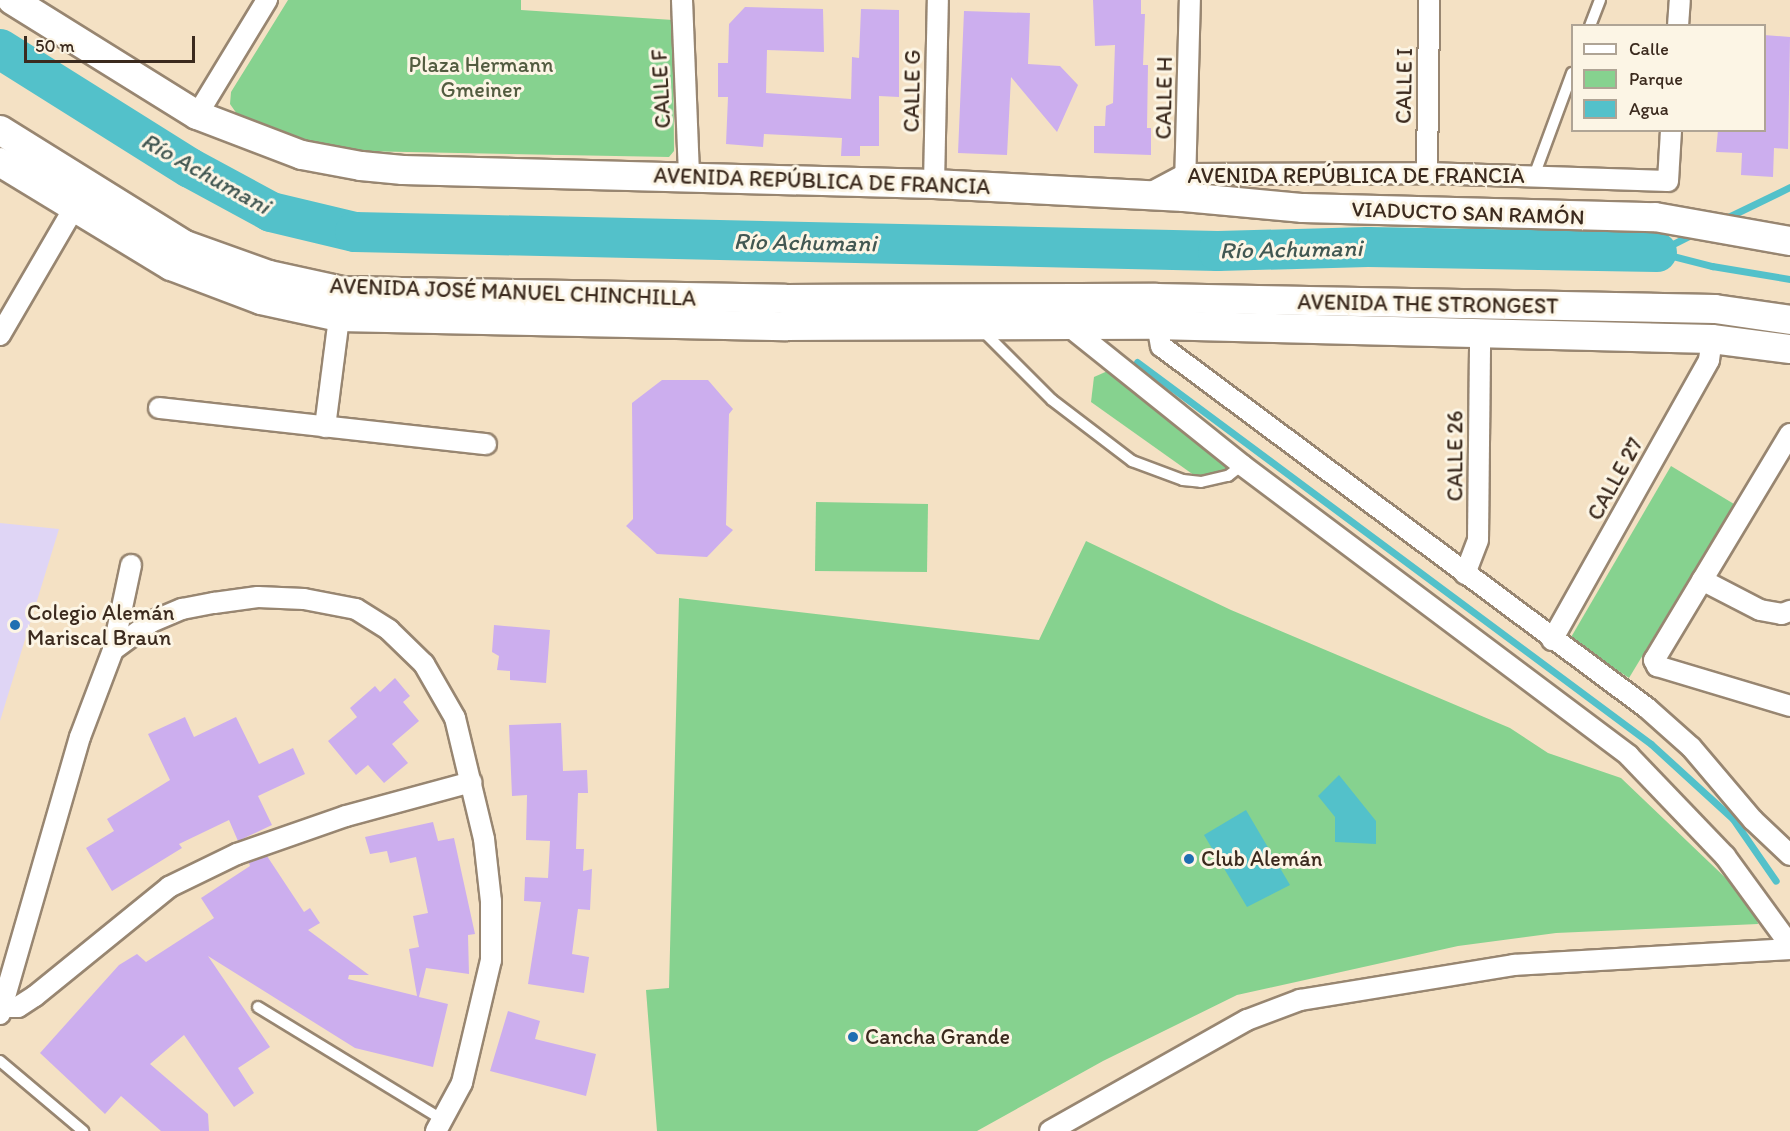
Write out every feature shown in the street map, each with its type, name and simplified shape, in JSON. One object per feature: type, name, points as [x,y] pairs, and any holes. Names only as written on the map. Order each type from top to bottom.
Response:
[{"type":"main road","name":"AVENIDA REPÚBLICA DE FRANCIA","points":[[12,0],[197,115],[302,155],[362,166],[403,170],[689,175],[934,184],[1145,196]]},
{"type":"main road","name":"AVENIDA JOSÉ MANUEL CHINCHILLA","points":[[0,130],[81,196]]},
{"type":"main road","name":"AVENIDA JOSÉ MANUEL CHINCHILLA","points":[[0,162],[81,196],[185,245],[341,304],[785,312],[1065,311]]},
{"type":"main road","name":"VIADUCTO SAN RAMÓN","points":[[1145,196],[1185,185],[1303,208],[1655,217],[1790,241]]},
{"type":"main road","name":"AVENIDA THE STRONGEST","points":[[1065,311],[1155,312],[1482,305],[1715,309],[1790,320]]},
{"type":"main road","points":[[1480,334],[1482,305]]},
{"type":"main road","points":[[1712,339],[1715,309]]},
{"type":"main road","name":"AVENIDA JOSÉ MANUEL CHINCHILLA","points":[[785,312],[979,327],[1065,311]]},
{"type":"main road","name":"AVENIDA THE STRONGEST","points":[[1155,312],[1480,334],[1712,339],[1790,350]]},
{"type":"street","points":[[197,115],[267,0]]},
{"type":"street","name":"CALLE F","points":[[682,0],[689,175]]},
{"type":"street","name":"CALLE G","points":[[934,184],[938,0]]},
{"type":"street","name":"CALLE H","points":[[1185,185],[1190,0]]},
{"type":"street","name":"CALLE I","points":[[1427,173],[1429,0]]},
{"type":"street","points":[[1678,24],[1680,0]]},
{"type":"street","name":"AVENIDA REPÚBLICA DE FRANCIA","points":[[1185,185],[1427,173],[1668,181],[1671,132]]},
{"type":"street","points":[[0,335],[81,196]]},
{"type":"street","points":[[325,427],[341,304]]},
{"type":"street","points":[[1065,311],[1242,465],[1629,756],[1725,856],[1790,947]]},
{"type":"street","points":[[1155,312],[1161,346],[1552,640],[1647,708],[1692,747],[1753,820],[1790,855]]},
{"type":"street","name":"CALLE 26","points":[[1465,574],[1478,540],[1480,334]]},
{"type":"street","name":"CALLE 27","points":[[1552,640],[1709,360],[1712,339]]},
{"type":"street","points":[[159,408],[486,444]]},
{"type":"street","points":[[1790,434],[1654,664],[1790,706]]},
{"type":"street","points":[[131,565],[113,650],[80,738],[1,1011],[18,1007],[35,996],[169,887],[237,854],[346,816],[471,782]]},
{"type":"street","points":[[1702,580],[1760,610],[1782,614],[1790,611]]},
{"type":"street","points":[[113,650],[151,622],[182,609],[258,597],[304,599],[356,609],[389,630],[424,664],[455,718],[484,839],[491,901],[491,960],[462,1083],[439,1126]]},
{"type":"street","points":[[1050,1131],[1247,1020],[1300,1000],[1514,965],[1790,947]]},
{"type":"lane","points":[[1591,24],[1600,0]]},
{"type":"lane","points":[[1534,176],[1571,76]]},
{"type":"lane","points":[[979,327],[1052,400],[1132,461],[1183,480],[1201,482],[1228,476],[1242,465]]},
{"type":"lane","points":[[258,1007],[439,1126]]},
{"type":"lane","points":[[0,1061],[83,1131]]},
{"type":"shaded area","name":"Colegio Alemán Mariscal Braun","points":[[0,523],[59,529],[0,721]]},
{"type":"green space","name":"Plaza Hermann Gmeiner","points":[[288,0],[521,0],[521,10],[673,20],[674,151],[669,157],[357,151],[289,136],[237,114],[230,104],[231,92]]},
{"type":"green space","points":[[1119,366],[1232,466],[1228,477],[1198,478],[1091,402],[1094,377]]},
{"type":"green space","points":[[1671,466],[1734,504],[1629,678],[1570,639]]},
{"type":"green space","points":[[816,502],[928,504],[927,572],[815,571]]},
{"type":"green space","name":"Club Alemán","points":[[1086,541],[1231,610],[1510,728],[1548,753],[1621,778],[1754,905],[1758,924],[1556,933],[1458,946],[1237,995],[1103,1061],[977,1131],[657,1131],[646,990],[669,988],[679,598],[1039,640]]},
{"type":"water","points":[[1339,775],[1376,821],[1376,844],[1335,842],[1335,817],[1318,796]]},
{"type":"water","points":[[1246,810],[1290,885],[1247,907],[1204,835]]},
{"type":"building","points":[[1093,0],[1141,0],[1141,14],[1145,14],[1143,65],[1148,65],[1147,128],[1151,128],[1151,155],[1094,153],[1094,126],[1105,126],[1106,106],[1113,103],[1115,45],[1095,46]]},
{"type":"building","points":[[745,7],[823,9],[824,52],[767,50],[766,93],[851,99],[852,57],[859,58],[861,9],[899,10],[899,97],[879,96],[879,146],[860,146],[860,156],[841,156],[842,138],[764,134],[763,147],[726,144],[728,97],[718,97],[718,63],[728,63],[729,24]]},
{"type":"building","points":[[964,11],[1030,13],[1028,64],[1060,66],[1078,85],[1057,132],[1011,77],[1007,155],[958,153]]},
{"type":"building","points":[[1766,35],[1790,37],[1788,149],[1774,148],[1773,177],[1741,175],[1742,153],[1716,152],[1718,132],[1766,132]]},
{"type":"building","points":[[662,380],[708,380],[733,409],[729,414],[726,525],[733,530],[707,557],[657,554],[626,526],[633,519],[632,403]]},
{"type":"building","points":[[494,625],[550,630],[546,683],[510,680],[510,671],[497,670],[499,656],[492,652]]},
{"type":"building","points":[[395,678],[410,696],[403,702],[419,721],[392,744],[408,763],[384,783],[368,765],[356,775],[328,741],[357,717],[350,708],[375,686],[380,692]]},
{"type":"building","points":[[185,717],[194,737],[236,717],[259,764],[293,748],[305,774],[258,796],[272,825],[238,841],[229,820],[179,844],[182,848],[112,891],[86,848],[114,831],[107,819],[170,780],[148,734]]},
{"type":"building","points":[[561,723],[563,771],[587,770],[588,793],[578,793],[576,849],[584,849],[583,871],[592,869],[590,910],[578,909],[572,954],[589,957],[584,993],[528,984],[541,902],[524,901],[525,877],[548,878],[550,841],[526,840],[527,795],[512,796],[509,725]]},
{"type":"building","points":[[433,822],[438,841],[454,838],[475,934],[468,935],[469,974],[426,968],[419,997],[448,1004],[433,1067],[355,1048],[208,956],[270,1047],[238,1068],[254,1093],[234,1107],[184,1035],[150,1064],[208,1114],[209,1131],[161,1131],[121,1096],[105,1114],[40,1053],[119,965],[137,954],[146,962],[214,918],[201,898],[250,866],[249,863],[267,856],[304,912],[310,908],[320,923],[308,930],[369,975],[349,975],[348,979],[417,996],[409,949],[419,947],[413,916],[428,913],[416,857],[390,863],[387,851],[370,854],[365,837]]},
{"type":"building","points":[[508,1011],[540,1021],[535,1039],[596,1054],[586,1096],[490,1071]]},
{"type":"waterway","name":"Río Achumani","points":[[0,49],[190,168],[271,212],[355,232],[1218,251],[1368,247],[1657,252]]},
{"type":"waterway","points":[[1724,219],[1790,187]]},
{"type":"waterway","points":[[1657,252],[1695,233]]},
{"type":"waterway","points":[[1657,252],[1712,266],[1790,279]]},
{"type":"waterway","points":[[1137,362],[1651,744],[1733,819],[1776,881]]},
{"type":"place","name":"Colegio Alemán Mariscal Braun","points":[[15,625]]},
{"type":"place","name":"Club Alemán","points":[[1189,859]]},
{"type":"place","name":"Cancha Grande","points":[[853,1037]]}]
